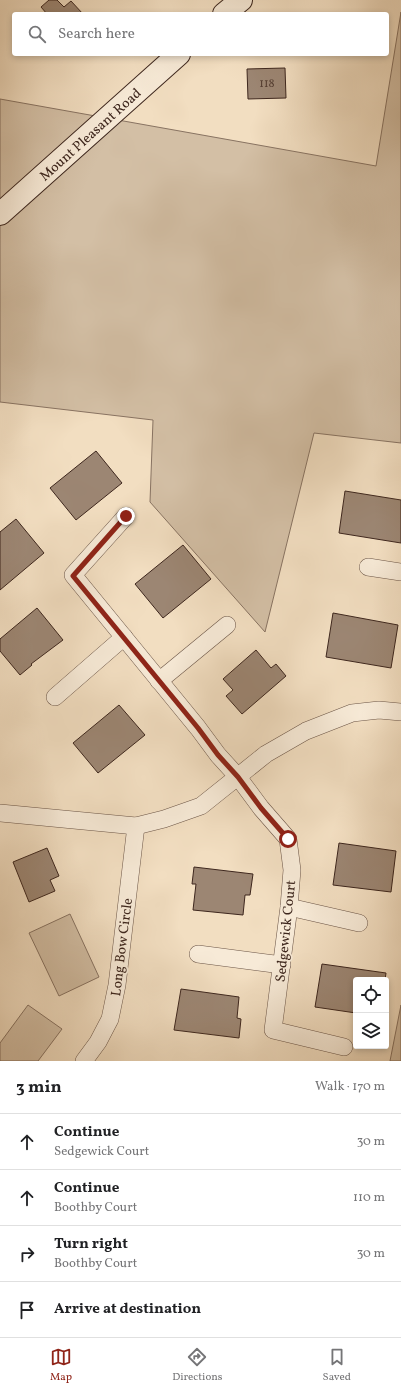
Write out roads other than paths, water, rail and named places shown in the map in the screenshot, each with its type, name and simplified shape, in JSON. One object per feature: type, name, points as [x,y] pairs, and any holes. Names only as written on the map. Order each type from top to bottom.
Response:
[{"type":"street","points":[[226,12],[241,0]]},
{"type":"street","name":"Mount Pleasant Road","points":[[0,214],[177,56]]},
{"type":"street","name":"Sedgewick Court","points":[[126,516],[73,576],[124,637],[218,755],[238,777],[261,808],[288,839],[292,870],[289,907],[273,1030],[344,1047]]},
{"type":"street","points":[[368,567],[401,572]]},
{"type":"street","points":[[159,681],[227,625]]},
{"type":"street","points":[[55,697],[124,637]]},
{"type":"street","points":[[0,813],[136,826],[164,819],[201,806],[266,754],[306,731],[352,713],[379,710],[401,712]]},
{"type":"street","name":"Long Bow Circle","points":[[84,1061],[98,1042],[110,1019],[117,985],[136,826]]},
{"type":"street","points":[[289,907],[359,924]]},
{"type":"street","points":[[198,954],[282,965]]}]
